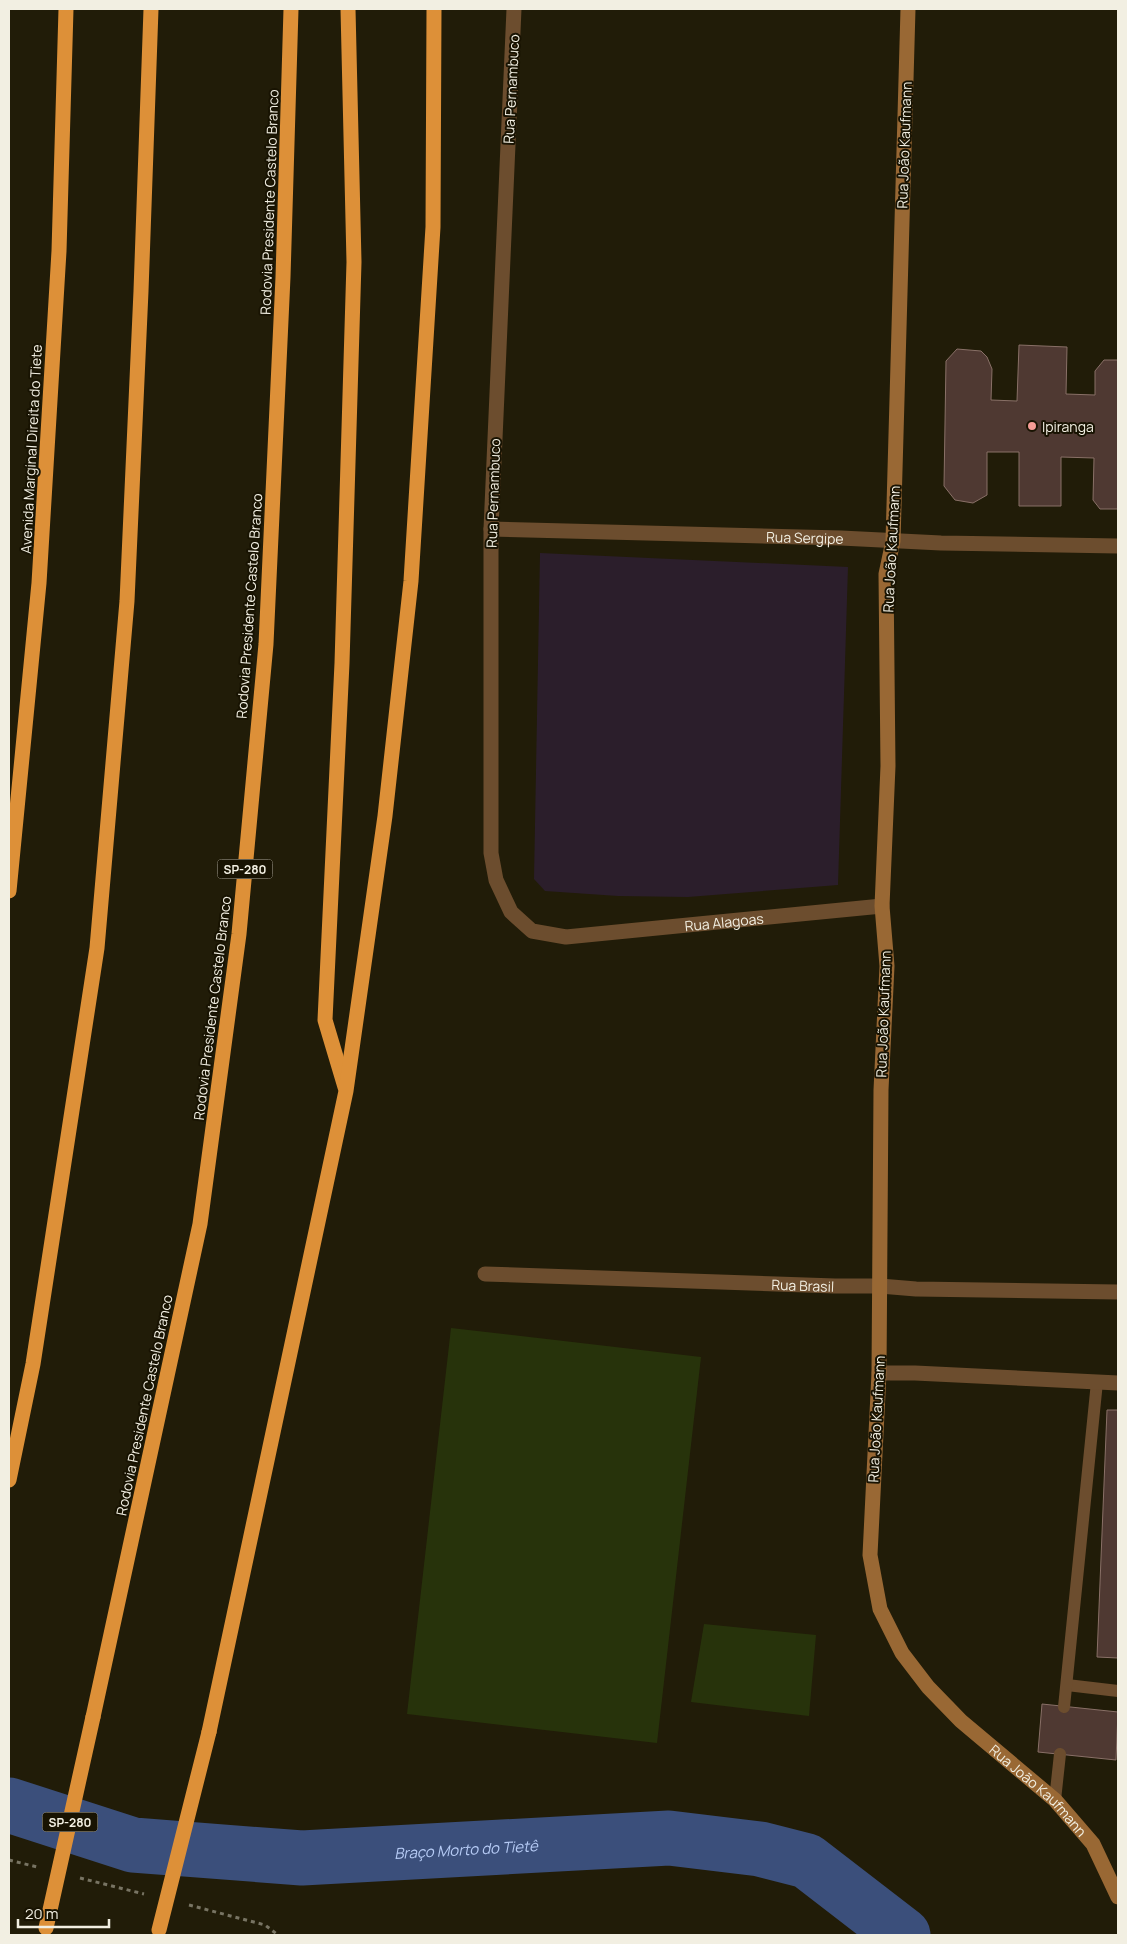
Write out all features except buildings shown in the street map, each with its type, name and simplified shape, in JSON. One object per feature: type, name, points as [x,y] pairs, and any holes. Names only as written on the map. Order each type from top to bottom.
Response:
[{"type":"highway","name":"Avenida Marginal Direita do Tiete","points":[[9,891],[39,584],[59,251],[66,9]]},
{"type":"highway","points":[[9,1480],[33,1364],[97,948],[127,601],[151,9]]},
{"type":"highway","name":"Rodovia Presidente Castelo Branco","points":[[45,1931],[200,1224],[239,934],[266,644],[283,277],[291,9]]},
{"type":"highway","points":[[346,1090],[325,1020],[342,672],[354,262],[348,9]]},
{"type":"highway","points":[[158,1932],[209,1732],[346,1090],[386,816],[411,581],[433,226],[434,9]]},
{"type":"main road","name":"Rua João Kaufmann","points":[[908,9],[892,541],[886,574],[888,766],[882,906],[887,966],[881,1090],[879,1373],[870,1555],[880,1609],[902,1653],[928,1687],[961,1721],[1055,1800],[1093,1844],[1118,1897]]},
{"type":"street","name":"Rua Pernambuco","points":[[514,9],[491,529],[491,853],[496,880],[511,912],[532,931],[566,937]]},
{"type":"street","name":"Rua Sergipe","points":[[491,529],[1118,546]]},
{"type":"street","name":"Rua Alagoas","points":[[566,937],[882,906]]},
{"type":"street","name":"Rua Brasil","points":[[485,1274],[835,1286],[1118,1292]]},
{"type":"street","points":[[879,1373],[924,1373],[1118,1383]]},
{"type":"lane","points":[[1064,1707],[1097,1382]]},
{"type":"lane","points":[[1067,1685],[1118,1691]]},
{"type":"lane","points":[[1055,1800],[1060,1754]]},
{"type":"shaded area","points":[[540,553],[848,567],[838,885],[688,897],[618,896],[545,891],[534,879]]},
{"type":"green space","points":[[451,1328],[701,1357],[657,1743],[407,1714]]},
{"type":"green space","points":[[704,1624],[816,1635],[809,1716],[691,1702]]},
{"type":"waterway","name":"Braço Morto do Tietê","points":[[9,1805],[133,1845],[302,1858],[669,1838],[760,1849],[807,1861],[903,1935]]},
{"type":"place","name":"Ipiranga","points":[[1032,426]]}]
